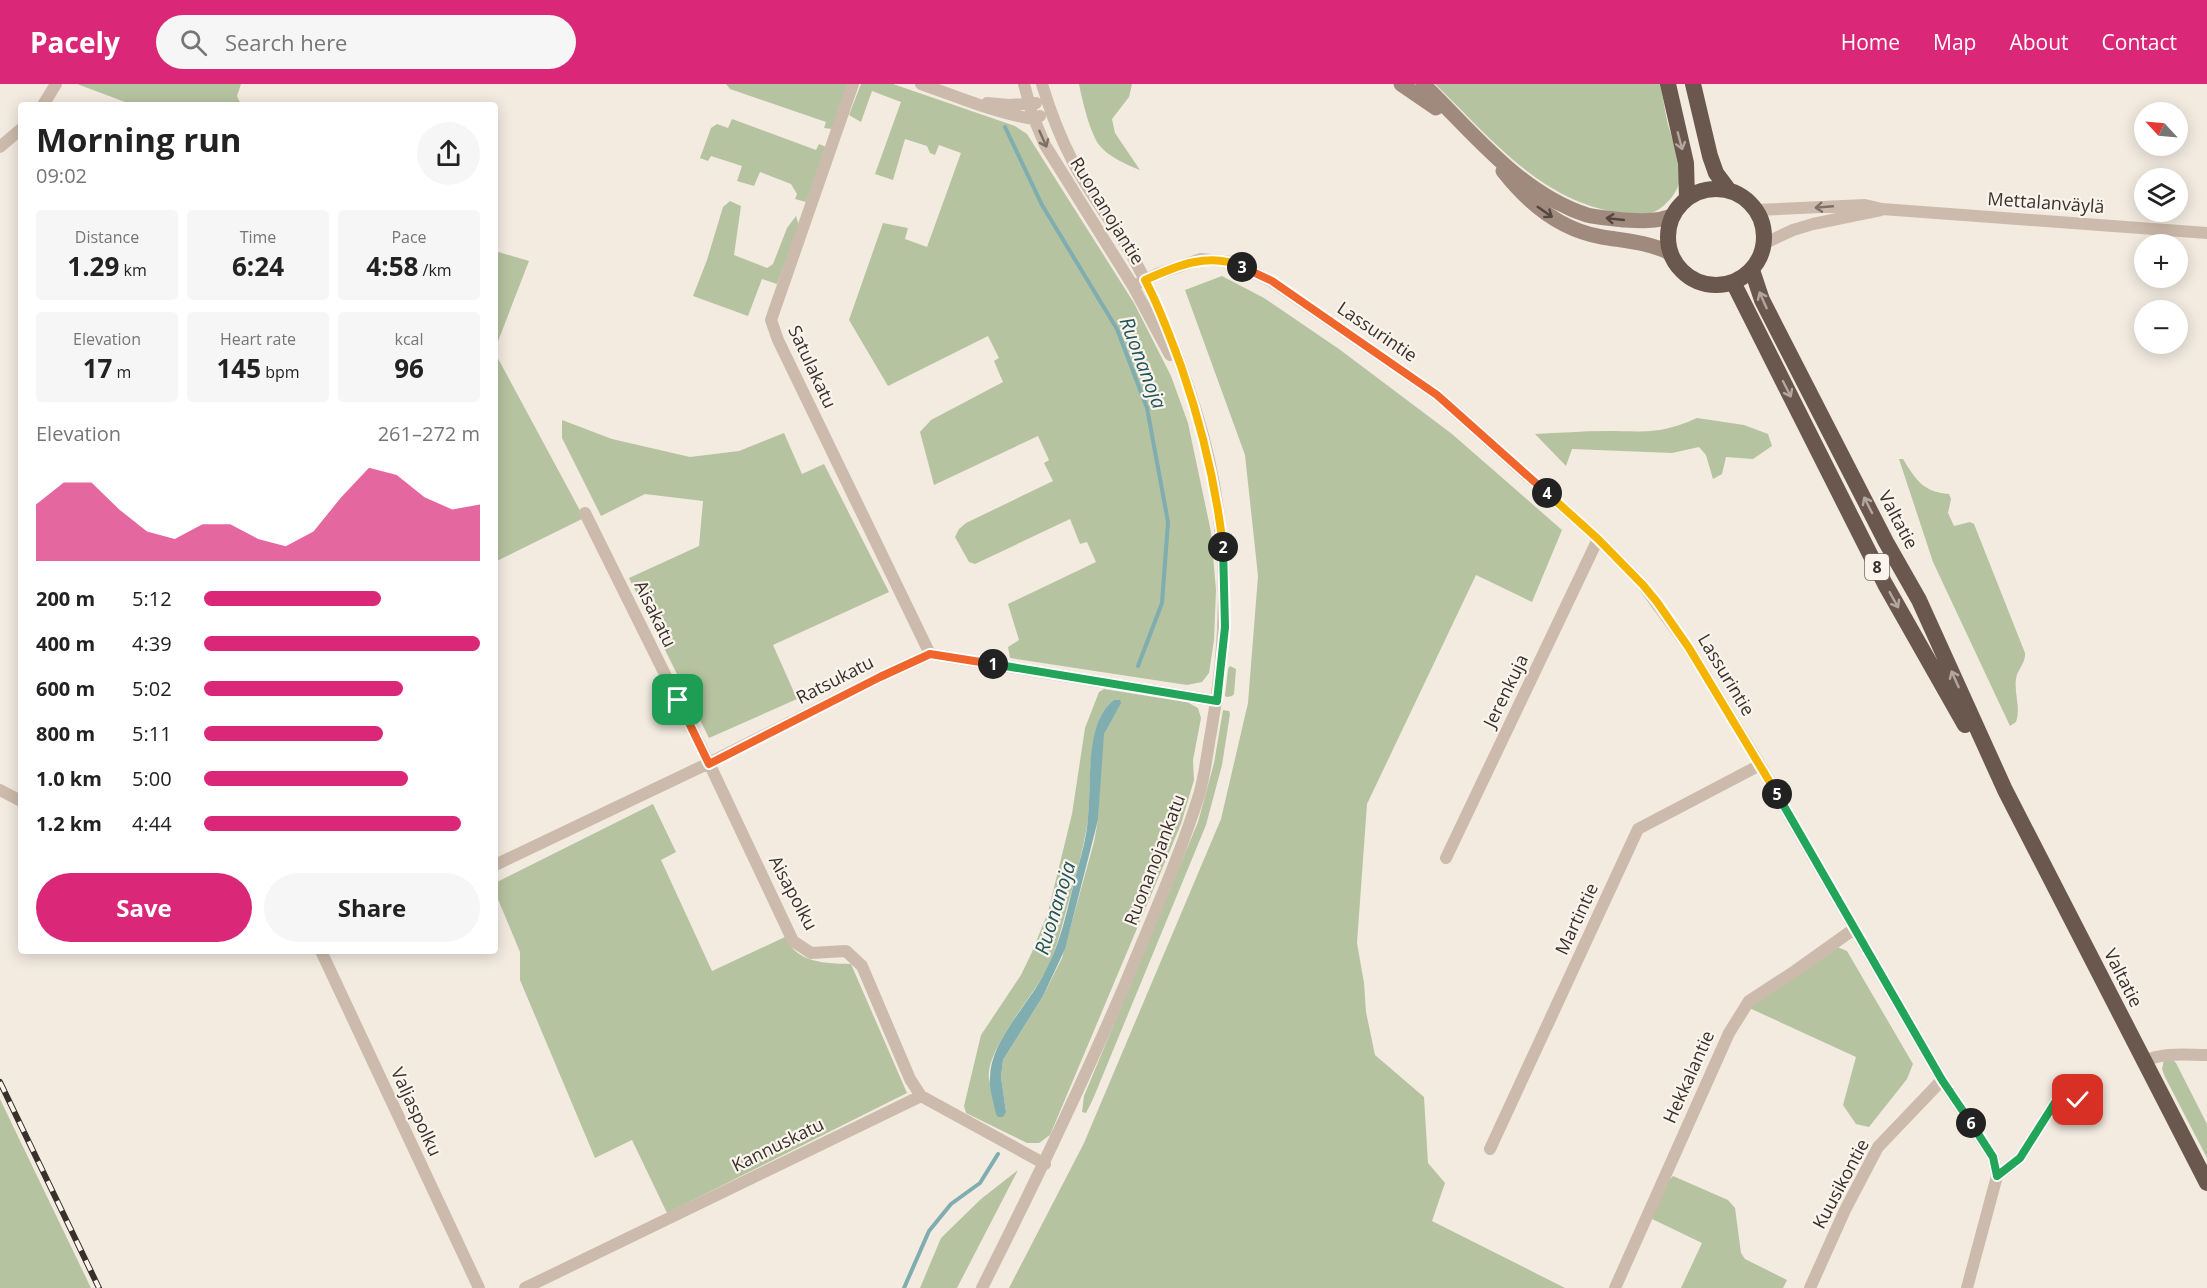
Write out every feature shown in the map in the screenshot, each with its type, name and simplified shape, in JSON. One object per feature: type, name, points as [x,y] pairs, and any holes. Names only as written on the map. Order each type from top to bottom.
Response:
[{"type":"highway","points":[[1668,84],[1686,163],[1687,198]]},
{"type":"highway","points":[[1693,84],[1710,156],[1716,173],[1728,189]]},
{"type":"highway","points":[[1728,189],[1749,200],[1756,210],[1764,227],[1765,243],[1761,258],[1752,270],[1733,282],[1723,285],[1707,285],[1691,279],[1678,268],[1670,253],[1667,237],[1672,216],[1687,198],[1697,192],[1728,189]]},
{"type":"highway","name":"Valtatie","points":[[1752,270],[1762,300],[1886,542],[1919,600],[2005,790],[2207,1183]]},
{"type":"highway","name":"Valtatie","points":[[1733,282],[1885,584],[1948,698],[2005,790]]},
{"type":"main road","points":[[1401,84],[1422,97],[1476,139]]},
{"type":"main road","points":[[1423,84],[1491,154],[1516,187],[1540,209],[1564,224],[1599,237],[1645,243],[1670,253]]},
{"type":"main road","points":[[1491,154],[1559,202],[1588,215],[1648,222],[1672,216]]},
{"type":"street","points":[[45,102],[56,84]]},
{"type":"street","name":"Satulakatu","points":[[853,84],[771,320],[778,340],[930,654]]},
{"type":"street","points":[[921,84],[974,102],[990,110],[1034,119],[1049,107]]},
{"type":"street","name":"Ruonanojantie","points":[[1024,84],[1034,119],[1045,145],[1132,286],[1171,356],[1197,413]]},
{"type":"street","name":"Ruonanojantie","points":[[1042,84],[1049,107],[1074,164],[1145,280],[1173,344],[1197,413]]},
{"type":"street","points":[[974,102],[1049,107]]},
{"type":"street","points":[[0,147],[18,132]]},
{"type":"street","name":"Mettalanväylä","points":[[1756,210],[1865,205],[1882,209],[2207,233]]},
{"type":"street","name":"Mettalanväylä","points":[[1765,243],[1813,224],[1882,209]]},
{"type":"street","name":"Lassurintie","points":[[1132,286],[1201,259],[1232,262],[1272,281],[1437,395],[1598,539],[1643,585],[1675,626],[1760,765],[1942,1080],[1993,1157],[1997,1176]]},
{"type":"street","name":"Ruonanojankatu","points":[[982,1288],[1045,1164],[1092,1061],[1158,905],[1199,794],[1217,701],[1225,627],[1224,556],[1218,499],[1197,413]]},
{"type":"street","name":"Aisakatu","points":[[585,513],[709,764]]},
{"type":"street","name":"Jerenkuja","points":[[1446,858],[1598,539]]},
{"type":"street","points":[[930,654],[1217,701]]},
{"type":"street","name":"Ratsukatu","points":[[498,864],[709,764],[930,654]]},
{"type":"street","name":"Aisapolku","points":[[709,764],[793,941],[812,953],[846,951],[862,966],[910,1079],[921,1096]]},
{"type":"street","name":"Martintie","points":[[1490,1149],[1638,829],[1760,765]]},
{"type":"street","points":[[0,790],[18,799]]},
{"type":"street","name":"Hekkalantie","points":[[1615,1288],[1742,1009],[1749,1000],[1854,929]]},
{"type":"street","name":"Valjaspolku","points":[[322,954],[479,1288]]},
{"type":"street","points":[[2144,1061],[2156,1056],[2176,1053],[2207,1055]]},
{"type":"street","name":"Kuusikontie","points":[[1810,1288],[1845,1210],[1878,1147],[1942,1080]]},
{"type":"street","points":[[921,1096],[1045,1164]]},
{"type":"street","name":"Kannuskatu","points":[[525,1288],[921,1096]]},
{"type":"street","points":[[1967,1288],[1997,1176],[2020,1158],[2056,1101],[2078,1100]]},
{"type":"green space","points":[[77,84],[241,84],[237,96],[240,102],[125,102]]},
{"type":"green space","points":[[726,84],[848,84],[832,129],[824,128],[826,122],[730,89]]},
{"type":"green space","points":[[861,84],[893,84],[1015,126],[1027,134],[1134,303],[1171,376],[1188,423],[1211,532],[1216,590],[1214,640],[1209,673],[1202,682],[1187,685],[1010,658],[1008,647],[1019,640],[1008,604],[1096,562],[1087,542],[1080,544],[1070,519],[975,564],[969,562],[955,537],[966,523],[1053,481],[1044,463],[1049,460],[1038,436],[934,485],[920,432],[931,420],[1003,382],[994,361],[999,358],[988,336],[888,386],[849,320],[883,223],[908,228],[905,239],[927,247],[961,153],[939,145],[935,155],[930,153],[927,146],[905,139],[893,180],[875,174],[901,102],[872,91],[861,122],[849,115]]},
{"type":"green space","points":[[1079,84],[1132,84],[1129,97],[1112,119],[1115,133],[1140,170],[1113,157],[1096,141]]},
{"type":"green space","points":[[1435,84],[1660,84],[1679,165],[1680,178],[1677,188],[1664,205],[1646,214],[1626,214],[1588,205],[1539,180],[1516,163]]},
{"type":"green space","points":[[732,119],[816,150],[819,144],[826,147],[806,202],[795,199],[797,194],[791,184],[760,172],[754,186],[737,181],[742,166],[711,156],[708,161],[700,158],[711,128],[717,124],[728,128]]},
{"type":"green space","points":[[730,201],[741,206],[734,255],[767,268],[773,264],[787,228],[796,216],[799,226],[777,284],[762,279],[748,316],[693,296],[723,207]]},
{"type":"green space","points":[[498,252],[529,261],[498,341]]},
{"type":"green space","points":[[1222,276],[1264,298],[1339,349],[1452,434],[1562,530],[1532,602],[1476,575],[1367,804],[1357,943],[1366,1012],[1375,1055],[1424,1097],[1428,1163],[1445,1183],[1432,1221],[1565,1288],[1009,1288],[1084,1143],[1221,819],[1248,703],[1258,576],[1245,455],[1185,290]]},
{"type":"green space","points":[[498,359],[584,518],[498,561]]},
{"type":"green space","points":[[1697,418],[1744,425],[1768,434],[1772,446],[1753,459],[1726,457],[1722,474],[1713,479],[1706,455],[1699,447],[1672,453],[1572,449],[1566,466],[1535,434],[1652,431],[1662,430]]},
{"type":"green space","points":[[562,420],[612,439],[690,457],[739,451],[784,433],[802,474],[824,464],[889,592],[773,645],[797,699],[709,738],[629,578],[699,546],[703,501],[645,494],[601,516],[562,438]]},
{"type":"green space","points":[[1899,459],[1903,459],[1916,479],[1926,488],[1949,494],[1951,499],[1948,513],[1954,526],[1970,522],[1974,524],[2025,653],[2016,679],[2018,706],[2016,722],[2010,726],[1933,562]]},
{"type":"green space","points":[[1230,666],[1236,669],[1234,694],[1227,697],[1225,696]]},
{"type":"green space","points":[[1104,689],[1187,702],[1198,708],[1201,718],[1193,760],[1194,780],[1181,824],[1050,1135],[1039,1143],[1027,1143],[966,1113],[964,1106],[981,1035],[1021,975],[1048,912],[1072,814],[1085,728],[1099,692]],"holes":[[[1114,700],[1102,741],[1098,820],[1094,842],[1062,958],[1043,996],[1003,1060],[1001,1077],[1006,1112],[990,1083],[990,1067],[1002,1039],[1046,971],[1055,950],[1085,837],[1089,812],[1093,741],[1104,711]]]},
{"type":"green space","points":[[1223,710],[1229,711],[1230,714],[1222,765],[1206,825],[1093,1099],[1086,1113],[1082,1112],[1084,1096],[1198,822],[1214,763]]},
{"type":"green space","points":[[653,804],[676,852],[661,860],[712,971],[785,937],[797,952],[805,957],[822,962],[851,964],[907,1093],[667,1213],[632,1140],[595,1158],[520,980],[520,952],[498,899],[498,882]]},
{"type":"green space","points":[[1835,946],[1847,951],[1913,1064],[1907,1079],[1869,1127],[1856,1124],[1843,1105],[1856,1057],[1745,1006]]},
{"type":"green space","points":[[2164,1060],[2173,1060],[2176,1063],[2207,1124],[2207,1158],[2165,1077],[2162,1069]]},
{"type":"green space","points":[[0,1099],[91,1288],[0,1288]]},
{"type":"green space","points":[[1018,1170],[957,1288],[920,1288],[941,1238],[981,1199]]},
{"type":"green space","points":[[1673,1176],[1728,1200],[1735,1208],[1741,1253],[1745,1259],[1787,1280],[1783,1288],[1681,1288],[1702,1243],[1648,1217],[1660,1190]]},
{"type":"water","points":[[1114,700],[1120,700],[1121,703],[1104,734],[1098,820],[1065,949],[1043,996],[1003,1060],[1001,1077],[1006,1112],[1003,1117],[998,1117],[990,1087],[992,1064],[996,1050],[1012,1022],[1046,970],[1060,937],[1086,833],[1094,738],[1104,710]]},
{"type":"waterway","name":"Ruonanoja","points":[[1005,127],[1042,205],[1117,329],[1147,408],[1168,522],[1162,603],[1138,666]]},
{"type":"waterway","name":"Ruonanoja","points":[[904,1288],[929,1231],[951,1204],[980,1183],[998,1154]]},
{"type":"railway","points":[[0,1082],[99,1288]]},
{"type":"route","points":[[678,700],[709,764],[930,654],[1217,701],[1225,627],[1224,556],[1218,499],[1197,413],[1173,344],[1145,280],[1201,259],[1232,262],[1272,281],[1437,395],[1598,539],[1643,585],[1675,626],[1760,765],[1942,1080],[1993,1157],[1997,1176],[2014,1165],[2020,1158],[2056,1101],[2078,1100]]}]
